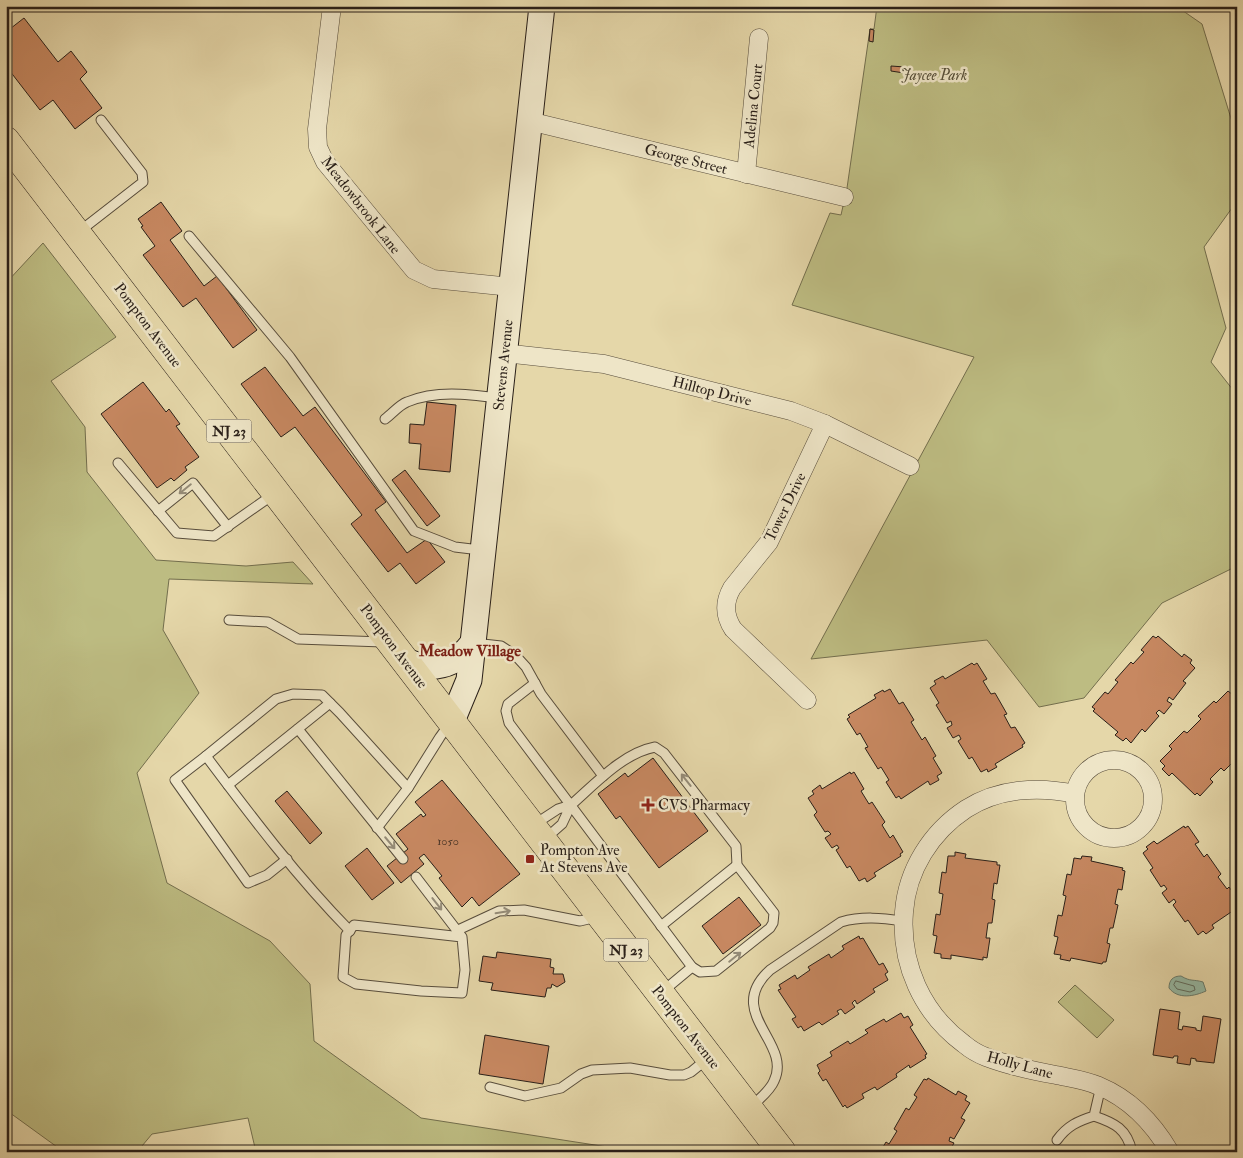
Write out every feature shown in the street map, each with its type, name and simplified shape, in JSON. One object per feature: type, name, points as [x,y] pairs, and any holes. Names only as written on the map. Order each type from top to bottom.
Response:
[{"type":"main road","name":"Stevens Avenue","points":[[452,721],[469,680],[542,6]]},
{"type":"main road","name":"Pompton Avenue","points":[[15,156],[78,233],[782,1152]]},
{"type":"main road","points":[[398,651],[411,663],[427,667],[444,665],[461,657],[473,642]]},
{"type":"street","name":"Meadowbrook Lane","points":[[332,6],[317,129],[318,147],[325,162],[414,270],[433,278],[512,287]]},
{"type":"street","name":"Adelina Court","points":[[746,174],[759,38]]},
{"type":"street","name":"George Street","points":[[529,121],[844,198]]},
{"type":"street","name":"Hilltop Drive","points":[[504,354],[604,364],[791,411],[825,424],[910,466]]},
{"type":"street","name":"Tower Drive","points":[[807,700],[733,629],[726,608],[732,588],[769,542],[825,424]]},
{"type":"street","points":[[1109,760],[1128,763],[1144,774],[1150,785],[1153,797],[1151,810],[1146,822],[1137,830],[1125,836],[1112,838],[1100,835],[1089,829],[1080,819],[1076,807],[1075,794],[1079,782],[1086,772],[1097,764],[1109,760]]},
{"type":"street","name":"Holly Lane","points":[[1075,794],[1056,790],[1011,792],[982,801],[956,817],[933,838],[917,864],[907,894],[903,921],[906,953],[915,983],[932,1012],[956,1038],[986,1057],[1044,1073],[1091,1082],[1119,1096],[1138,1110],[1156,1131],[1170,1152]]},
{"type":"lane","points":[[78,233],[143,182],[142,173],[101,120]]},
{"type":"lane","points":[[189,236],[290,357],[414,531],[455,548],[483,550]]},
{"type":"lane","points":[[385,419],[405,402],[438,394],[466,394],[500,398]]},
{"type":"lane","points":[[118,463],[177,533],[214,536],[276,493]]},
{"type":"lane","points":[[158,511],[193,483],[228,527]]},
{"type":"lane","points":[[229,620],[268,622],[298,639],[398,651]]},
{"type":"lane","points":[[473,642],[501,646],[515,655],[526,667],[541,694],[603,776]]},
{"type":"lane","points":[[535,683],[508,704],[506,711],[509,723],[571,805],[692,967],[700,972],[716,971],[770,928],[773,923],[774,913],[736,865],[736,846],[664,752],[655,747],[647,748],[612,767],[571,805],[552,813],[537,834]]},
{"type":"lane","points":[[287,860],[267,875],[248,883],[175,780],[276,699],[293,694],[322,695],[408,788]]},
{"type":"lane","points":[[228,785],[330,703]]},
{"type":"lane","points":[[377,828],[408,788],[452,721]]},
{"type":"lane","points":[[298,729],[403,859]]},
{"type":"lane","points":[[206,756],[257,824],[350,931]]},
{"type":"lane","points":[[537,834],[562,824],[571,805]]},
{"type":"lane","points":[[661,926],[736,865]]},
{"type":"lane","points":[[416,877],[460,933],[466,970],[462,993],[356,984],[343,977],[346,934],[354,925],[460,933],[499,911],[524,910],[580,921],[600,916]]},
{"type":"lane","points":[[749,1109],[768,1091],[775,1080],[778,1067],[775,1053],[754,1008],[755,987],[762,977],[841,922],[852,919],[874,918],[903,921]]},
{"type":"lane","points":[[660,994],[692,967]]},
{"type":"lane","points":[[490,1087],[525,1096],[560,1088],[581,1074],[592,1070],[630,1068],[670,1075],[684,1075],[709,1058]]},
{"type":"lane","points":[[1094,1116],[1100,1086]]},
{"type":"lane","points":[[1057,1140],[1064,1130],[1076,1122],[1094,1116],[1108,1121],[1123,1130],[1130,1141],[1132,1152]]},
{"type":"green space","name":"Jaycee Park","points":[[877,6],[1176,6],[1202,24],[1237,138],[1237,201],[1204,247],[1226,328],[1211,362],[1237,395],[1237,566],[1162,603],[1084,698],[1039,707],[987,640],[811,659],[974,357],[792,305],[830,213],[841,215],[847,188],[870,29],[874,29]]},
{"type":"green space","points":[[43,243],[116,337],[51,381],[85,427],[87,472],[156,560],[246,566],[293,562],[313,584],[169,579],[163,630],[199,693],[137,773],[167,883],[270,941],[310,984],[314,1041],[421,1118],[640,1152],[256,1152],[248,1118],[152,1134],[137,1152],[64,1152],[6,1110],[6,283]]},
{"type":"green space","points":[[1075,985],[1114,1020],[1097,1038],[1058,1002]]},
{"type":"water","points":[[1181,976],[1203,982],[1206,991],[1187,996],[1173,992],[1169,988],[1172,979]]},
{"type":"building","points":[[24,18],[58,62],[71,51],[87,72],[80,79],[102,108],[75,129],[53,100],[40,110],[6,66],[6,32]]},
{"type":"building","points":[[870,29],[874,30],[873,42],[869,41]]},
{"type":"building","points":[[891,66],[905,67],[904,73],[891,71]]},
{"type":"building","points":[[161,202],[182,231],[170,240],[204,286],[217,276],[257,330],[233,348],[196,298],[183,307],[143,255],[155,246],[141,227],[143,226],[138,219]]},
{"type":"building","points":[[265,367],[303,416],[315,407],[386,502],[375,510],[407,553],[427,539],[445,562],[416,584],[400,563],[388,572],[351,524],[362,515],[295,427],[281,437],[241,384]]},
{"type":"building","points":[[143,382],[166,412],[169,409],[180,424],[176,426],[199,457],[185,467],[187,470],[174,481],[171,478],[157,488],[101,414]]},
{"type":"building","points":[[427,402],[456,405],[450,472],[419,469],[421,444],[409,443],[410,424],[424,425]]},
{"type":"building","points":[[405,470],[440,516],[427,526],[392,480]]},
{"type":"building","points":[[1153,636],[1156,638],[1158,636],[1182,657],[1184,654],[1192,660],[1190,663],[1195,668],[1183,681],[1186,683],[1173,700],[1169,697],[1167,701],[1172,704],[1164,714],[1159,710],[1156,713],[1159,716],[1145,732],[1142,729],[1131,743],[1126,738],[1123,741],[1115,735],[1118,732],[1093,711],[1095,709],[1092,707],[1105,692],[1108,694],[1118,682],[1115,680],[1131,662],[1133,664],[1144,652],[1141,650]]},
{"type":"building","points":[[972,663],[974,665],[977,663],[987,679],[983,681],[991,694],[995,693],[1007,714],[1004,715],[1011,728],[1015,727],[1025,743],[1022,745],[1023,747],[995,764],[997,767],[988,772],[987,769],[981,772],[972,757],[969,759],[958,741],[961,739],[959,735],[953,738],[947,728],[952,725],[951,721],[947,723],[936,705],[939,703],[930,688],[936,684],[934,681],[943,676],[945,679]]},
{"type":"building","points":[[890,689],[899,704],[903,702],[914,720],[911,722],[922,740],[925,737],[936,756],[933,758],[942,773],[937,776],[939,780],[930,785],[928,781],[901,799],[899,796],[896,798],[886,782],[889,780],[881,767],[878,769],[865,748],[868,747],[860,733],[857,735],[847,719],[850,717],[848,715],[876,698],[874,695],[883,690],[884,692]]},
{"type":"building","points":[[1228,691],[1233,695],[1237,693],[1237,758],[1224,771],[1221,768],[1210,779],[1213,782],[1200,796],[1197,793],[1195,795],[1172,773],[1169,776],[1162,769],[1165,766],[1160,761],[1172,749],[1169,746],[1184,731],[1187,733],[1201,719],[1198,716],[1214,701],[1216,703]]},
{"type":"building","name":"CVS Pharmacy","points":[[653,758],[708,831],[659,868],[620,816],[616,819],[598,794],[625,773],[628,777]]},
{"type":"building","points":[[850,772],[851,774],[854,772],[864,789],[861,791],[869,804],[872,802],[885,822],[882,825],[890,838],[893,835],[903,852],[900,854],[901,856],[874,873],[876,876],[867,882],[865,878],[859,881],[850,866],[847,868],[836,850],[839,848],[837,845],[832,848],[825,838],[831,834],[828,831],[825,832],[814,815],[817,812],[808,798],[814,794],[812,791],[820,785],[822,789]]},
{"type":"building","points":[[442,780],[520,874],[479,906],[472,897],[462,907],[439,878],[442,876],[424,854],[419,858],[424,864],[401,883],[387,866],[408,849],[396,834],[421,814],[423,817],[426,815],[415,802]]},
{"type":"building","points":[[287,791],[322,833],[310,844],[275,801]]},
{"type":"building","points":[[1184,826],[1185,828],[1188,826],[1199,842],[1195,844],[1204,857],[1207,854],[1221,874],[1218,877],[1237,898],[1237,908],[1212,925],[1214,928],[1206,934],[1203,931],[1198,935],[1188,920],[1185,922],[1173,905],[1176,902],[1174,899],[1169,903],[1162,893],[1167,889],[1164,885],[1161,887],[1150,870],[1153,868],[1143,853],[1148,849],[1146,847],[1154,841],[1157,844]]},
{"type":"building","points":[[367,848],[394,883],[372,900],[345,866]]},
{"type":"building","points":[[955,852],[966,854],[965,858],[997,862],[997,865],[1000,865],[997,884],[994,883],[992,899],[995,900],[992,923],[988,923],[986,938],[990,938],[987,958],[983,957],[983,960],[951,955],[951,959],[941,958],[941,954],[934,953],[937,936],[933,935],[936,914],[940,915],[943,894],[939,893],[942,872],[946,873],[948,856],[955,856]]},
{"type":"building","points":[[1082,856],[1092,857],[1091,861],[1123,868],[1122,870],[1125,871],[1122,890],[1118,889],[1115,904],[1118,905],[1113,928],[1110,928],[1107,943],[1110,944],[1106,962],[1102,964],[1071,958],[1070,961],[1060,959],[1061,955],[1054,954],[1058,937],[1054,936],[1058,915],[1062,916],[1066,896],[1063,895],[1067,874],[1071,875],[1074,858],[1081,859]]},
{"type":"building","points":[[739,897],[761,925],[723,954],[702,926]]},
{"type":"building","points":[[859,936],[860,939],[863,938],[879,965],[883,963],[888,972],[885,974],[888,980],[873,989],[875,992],[857,1004],[855,1000],[852,1003],[855,1007],[845,1014],[841,1009],[837,1011],[839,1014],[822,1025],[819,1022],[804,1031],[801,1026],[798,1028],[792,1019],[796,1017],[778,990],[781,989],[779,985],[795,975],[797,979],[810,970],[808,967],[829,954],[831,958],[844,949],[842,946]]},
{"type":"building","points":[[497,952],[551,959],[550,967],[554,968],[553,974],[563,974],[565,982],[557,987],[552,984],[551,988],[547,988],[545,997],[491,990],[493,983],[479,981],[483,956],[496,958]]},
{"type":"building","points":[[1160,1009],[1180,1012],[1178,1029],[1182,1030],[1183,1026],[1196,1028],[1196,1030],[1201,1031],[1203,1016],[1221,1019],[1214,1063],[1196,1061],[1196,1059],[1191,1058],[1190,1065],[1177,1063],[1178,1056],[1173,1058],[1153,1055]]},
{"type":"building","points":[[901,1013],[904,1018],[908,1016],[913,1025],[910,1027],[927,1054],[925,1055],[926,1058],[910,1068],[909,1065],[896,1074],[897,1077],[877,1090],[875,1087],[862,1094],[864,1098],[847,1108],[845,1105],[843,1107],[826,1079],[823,1081],[818,1073],[820,1071],[817,1065],[832,1056],[830,1052],[848,1041],[850,1044],[868,1033],[865,1030],[884,1019],[886,1022]]},
{"type":"building","points":[[485,1035],[549,1046],[543,1084],[479,1074]]},
{"type":"building","points":[[928,1078],[956,1095],[958,1091],[967,1096],[965,1100],[970,1103],[961,1118],[965,1120],[954,1139],[950,1137],[949,1141],[954,1143],[949,1152],[880,1152],[886,1142],[889,1144],[897,1131],[894,1129],[906,1108],[909,1110],[917,1097],[914,1095],[924,1079],[927,1080]]},
{"type":"building","points":[[1030,1149],[1049,1152],[1026,1152]]},
{"type":"place","name":"CVS Pharmacy","points":[[648,805]]},
{"type":"place","name":"Pompton Ave At Stevens Ave","points":[[530,859]]},
{"type":"district","name":"Meadow Village","points":[[470,650]]}]
